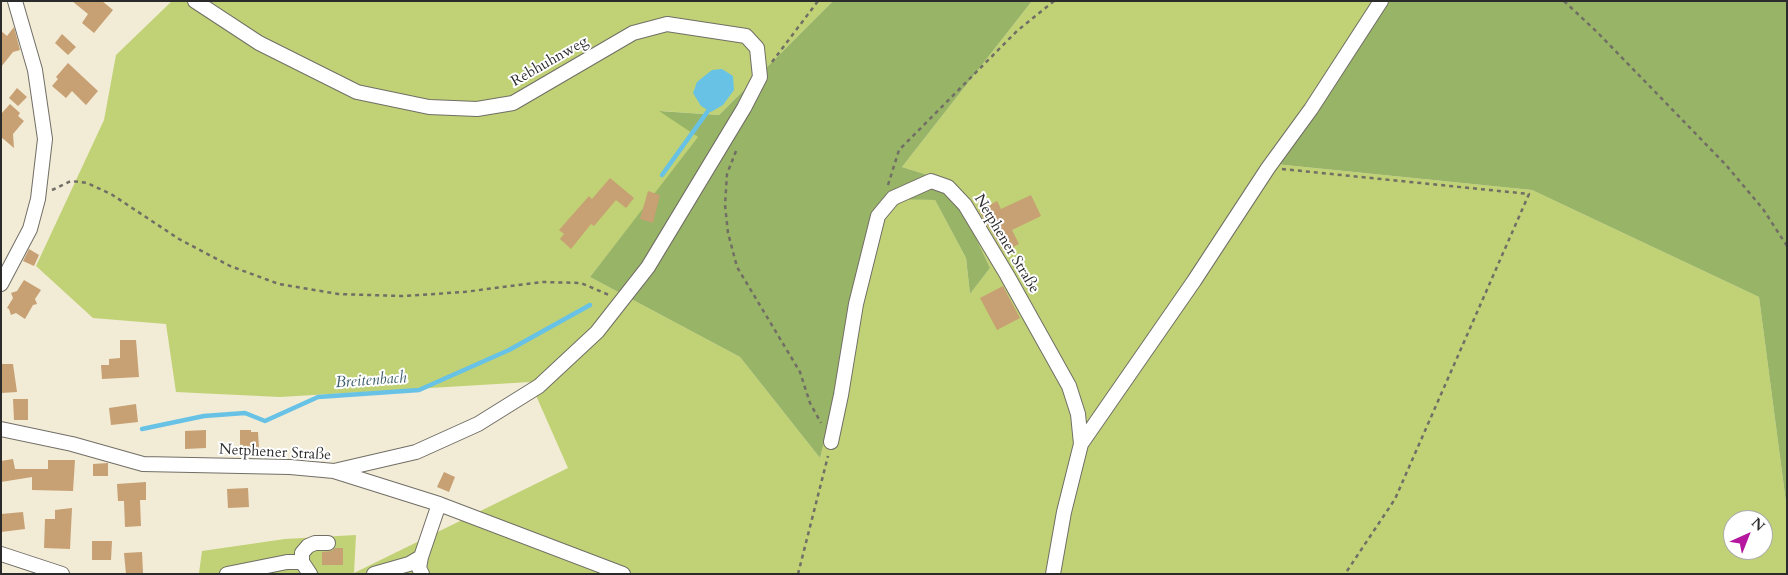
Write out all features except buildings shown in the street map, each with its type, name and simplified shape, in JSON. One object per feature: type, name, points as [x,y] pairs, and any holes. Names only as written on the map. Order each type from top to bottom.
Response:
[{"type":"street","points":[[1,284],[30,229],[38,199],[45,139],[35,70],[15,1]]},
{"type":"street","name":"Rebhuhnweg","points":[[195,1],[259,43],[357,92],[429,107],[477,109],[513,103],[633,33],[667,24],[746,36],[757,48],[760,77]]},
{"type":"street","name":"Netphener Straße","points":[[1081,444],[1194,281],[1381,1]]},
{"type":"street","points":[[334,471],[416,452],[478,424],[539,386],[597,332],[648,268],[744,108],[760,77]]},
{"type":"street","name":"Netphener Straße","points":[[831,442],[856,304],[878,216],[892,198],[931,181],[948,187],[965,205],[1007,275],[1069,386],[1078,414],[1081,444],[1064,512],[1053,574]]},
{"type":"street","name":"Netphener Straße","points":[[1,430],[16,431],[72,444],[143,464],[334,471],[439,504],[623,574]]},
{"type":"street","points":[[422,574],[419,568],[421,557],[439,504]]},
{"type":"street","points":[[310,574],[302,562],[302,553],[308,546],[315,543],[328,543]]},
{"type":"street","points":[[1,554],[62,574]]},
{"type":"street","points":[[374,574],[409,564],[421,557]]},
{"type":"street","points":[[227,574],[287,562],[302,562]]},
{"type":"path","points":[[760,77],[818,1]]},
{"type":"path","points":[[887,188],[899,150],[1017,31],[1054,1]]},
{"type":"path","points":[[1564,1],[1613,48],[1726,165],[1764,209],[1787,246]]},
{"type":"path","points":[[736,149],[727,174],[725,205],[728,232],[737,268],[800,372],[810,403],[831,442],[798,574]]},
{"type":"path","points":[[1268,168],[1529,194],[1395,499],[1345,574]]},
{"type":"path","points":[[38,199],[71,180],[87,183],[111,194],[179,239],[222,262],[278,284],[338,294],[403,296],[464,292],[543,282],[581,282],[622,300]]},
{"type":"green space","points":[[172,1],[833,1],[719,115],[661,111],[699,137],[590,277],[740,357],[820,458],[886,198],[935,200],[966,258],[970,294],[990,268],[950,182],[902,167],[1032,1],[1374,1],[1275,164],[1532,190],[1759,297],[1787,510],[1787,574],[199,573],[202,551],[285,539],[356,535],[354,573],[568,468],[530,382],[280,397],[176,392],[166,324],[93,318],[36,266],[104,120],[116,55]]},
{"type":"green space","points":[[833,1],[1032,1],[902,167],[950,182],[990,268],[970,294],[966,258],[935,200],[886,199],[820,458],[740,357],[590,277],[698,137],[659,111],[719,115]]},
{"type":"green space","points":[[1374,1],[1787,1],[1787,510],[1759,297],[1532,190],[1275,164]]},
{"type":"water","points":[[722,69],[733,76],[734,90],[723,105],[711,112],[701,106],[693,93],[697,82],[712,70]]},
{"type":"waterway","name":"Breitenbach","points":[[662,175],[708,111]]},
{"type":"waterway","name":"Breitenbach","points":[[142,429],[204,416],[245,413],[265,421],[318,397],[419,390],[509,350],[590,305]]}]
